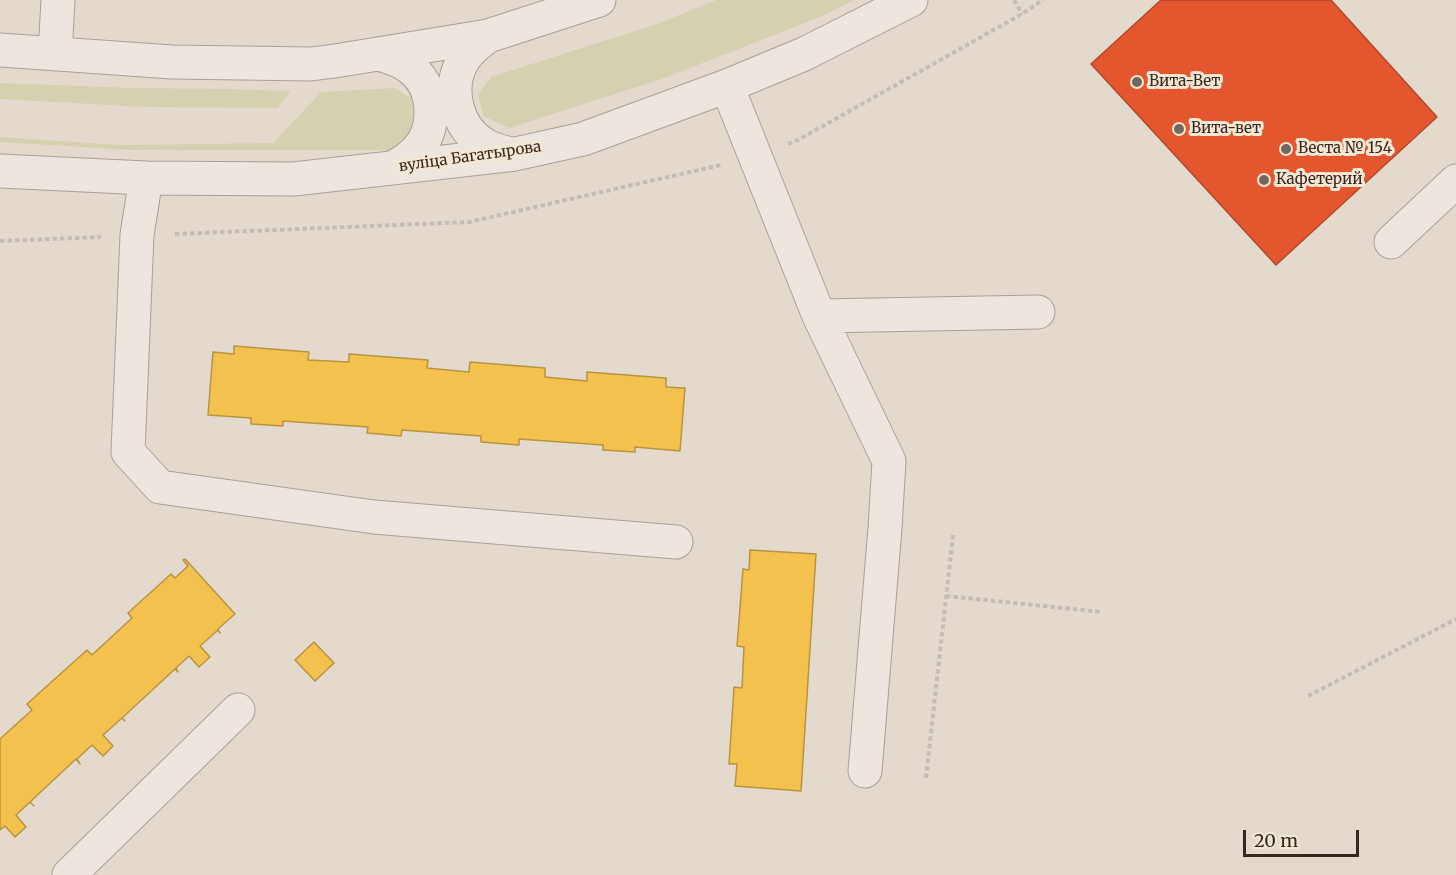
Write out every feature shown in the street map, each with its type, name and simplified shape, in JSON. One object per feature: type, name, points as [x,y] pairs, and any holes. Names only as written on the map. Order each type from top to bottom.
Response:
[{"type":"street","points":[[55,54],[58,0]]},
{"type":"street","points":[[0,50],[172,62],[311,64],[488,36],[599,0]]},
{"type":"street","name":"вуліца Багатырова","points":[[0,171],[146,178],[294,179],[514,154],[583,139],[727,86],[804,54],[911,0]]},
{"type":"street","points":[[488,36],[464,58],[457,73],[456,106],[471,134],[484,144],[499,151],[514,154]]},
{"type":"street","points":[[380,54],[396,59],[411,68],[422,81],[430,97],[432,115],[428,132],[420,147],[407,160],[392,168]]},
{"type":"street","points":[[727,86],[819,316],[889,461],[865,771]]},
{"type":"street","points":[[146,178],[137,235],[128,452],[160,488],[374,517],[676,542]]},
{"type":"street","points":[[1391,242],[1456,181]]},
{"type":"street","points":[[819,316],[1038,312]]},
{"type":"street","points":[[69,875],[238,710]]},
{"type":"path","points":[[1014,0],[1022,14]]},
{"type":"path","points":[[926,778],[953,535]]},
{"type":"path","points":[[946,596],[1102,612]]},
{"type":"path","points":[[1308,696],[1456,619]]},
{"type":"shaded area","points":[[716,0],[854,0],[820,17],[662,79],[509,128],[483,116],[478,94],[491,77],[657,24]]},
{"type":"shaded area","points":[[0,83],[290,91],[278,108],[146,107],[0,99]]},
{"type":"shaded area","points":[[395,88],[411,98],[419,123],[412,137],[393,150],[129,150],[0,142],[0,137],[120,145],[273,143],[321,92]]},
{"type":"building: Жильё","points":[[234,346],[309,352],[308,360],[349,362],[349,354],[428,360],[427,368],[469,372],[470,362],[545,368],[545,377],[587,381],[587,372],[666,378],[666,387],[685,388],[680,451],[635,447],[635,452],[603,450],[603,445],[519,439],[519,445],[481,442],[481,436],[402,430],[401,436],[367,433],[368,427],[283,421],[283,426],[251,424],[251,418],[208,415],[213,352],[234,354]]},
{"type":"building: Жильё","points":[[750,550],[816,554],[801,791],[735,786],[737,764],[729,764],[734,687],[742,688],[744,647],[737,646],[743,569],[749,570]]},
{"type":"building: Жильё","points":[[185,559],[235,614],[218,629],[220,633],[218,630],[200,646],[210,657],[199,667],[189,656],[176,668],[178,672],[175,669],[103,735],[113,746],[103,756],[92,745],[77,759],[80,764],[76,759],[16,815],[26,827],[15,837],[5,826],[0,830],[0,739],[32,710],[27,704],[87,650],[92,655],[132,618],[128,613],[171,574],[175,578],[188,566],[183,560]]},
{"type":"building: Жильё","points":[[314,642],[334,663],[315,681],[295,660]]},
{"type":"building: Торговля","name":"Веста № 154","points":[[1161,0],[1331,0],[1437,117],[1276,265],[1091,64]]},
{"type":"place","name":"Вита-Вет","points":[[1137,82]]},
{"type":"place","name":"Вита-вет","points":[[1179,129]]},
{"type":"place","name":"Веста № 154","points":[[1286,149]]},
{"type":"place","name":"Кафетерий","points":[[1264,180]]}]
